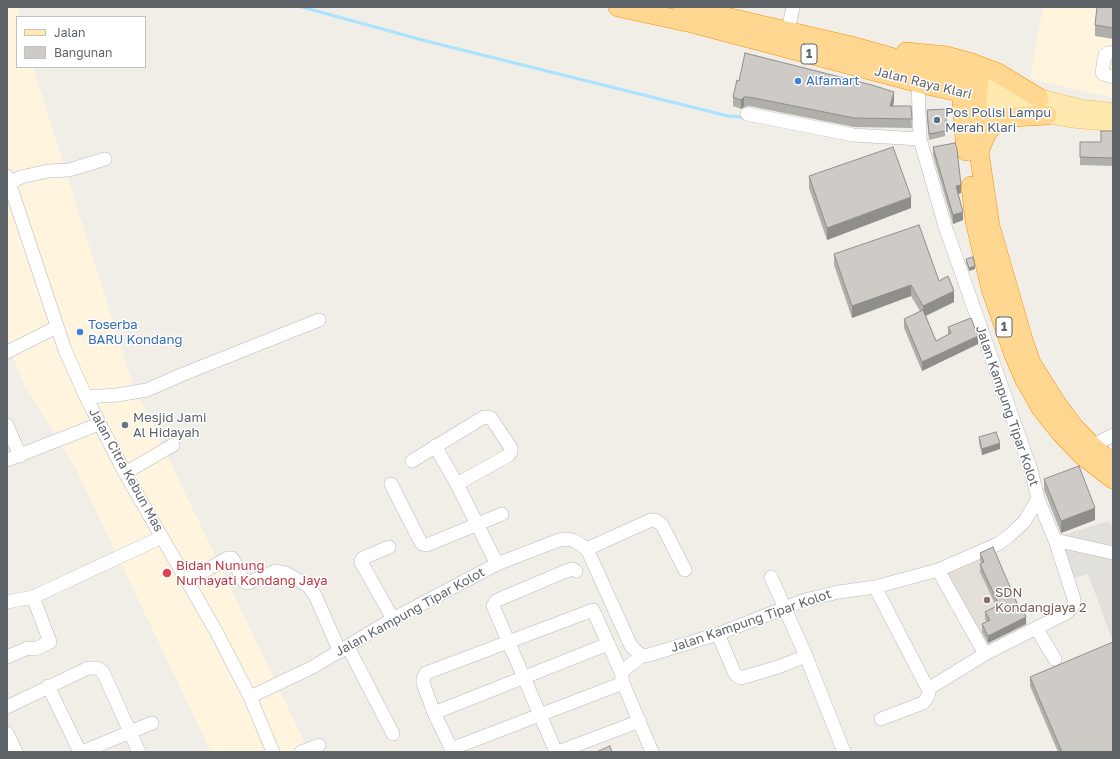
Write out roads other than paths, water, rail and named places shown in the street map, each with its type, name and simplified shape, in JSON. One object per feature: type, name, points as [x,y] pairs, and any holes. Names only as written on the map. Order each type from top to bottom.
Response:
[{"type":"highway","name":"Jalan Raya Klari","points":[[618,7],[692,23],[922,84],[971,87]]},
{"type":"highway","name":"Jalan Raya Klari","points":[[682,7],[850,46],[971,87]]},
{"type":"highway","points":[[850,46],[946,56],[972,63],[998,73],[1039,98]]},
{"type":"highway","points":[[922,84],[946,100],[957,116],[965,146],[987,132],[998,121],[1012,117],[1047,115]]},
{"type":"highway","name":"1","points":[[971,87],[965,146],[975,221],[991,289],[1014,355],[1024,378],[1041,408],[1060,432],[1082,455],[1113,479]]},
{"type":"highway","name":"1","points":[[965,146],[990,226],[1009,297],[1031,363],[1056,403],[1074,426],[1092,446],[1113,464]]},
{"type":"main road","name":"Jalan Raya Klari","points":[[971,87],[1039,98],[1082,108],[1113,111]]},
{"type":"main road","name":"Jalan Raya Klari","points":[[971,87],[1047,115],[1077,120],[1113,123]]},
{"type":"street","points":[[788,31],[793,7]]},
{"type":"street","points":[[1113,52],[1108,52],[1105,55],[1102,72],[1103,74],[1113,77]]},
{"type":"street","name":"Jalan Kampung Tipar Kolot","points":[[642,656],[718,634],[805,600],[839,592],[875,587],[938,570],[998,544],[1024,522],[1038,499],[1031,470],[945,226],[921,144],[922,84]]},
{"type":"street","points":[[747,114],[853,135],[936,146]]},
{"type":"street","points":[[8,179],[48,171],[69,170],[105,159]]},
{"type":"street","name":"Jalan Citra Kebun Mas","points":[[8,179],[65,350],[86,397],[125,473],[188,580],[217,633],[250,697],[273,752]]},
{"type":"street","points":[[86,397],[117,396],[147,390],[319,320]]},
{"type":"street","points":[[7,352],[57,327]]},
{"type":"street","points":[[412,461],[434,446],[484,417],[491,418],[511,448],[509,456],[456,484]]},
{"type":"street","points":[[7,460],[99,424]]},
{"type":"street","points":[[7,425],[20,456]]},
{"type":"street","points":[[1092,446],[1113,434]]},
{"type":"street","points":[[125,473],[173,445]]},
{"type":"street","points":[[434,446],[456,484],[497,564]]},
{"type":"street","points":[[392,484],[422,544],[427,545],[502,514]]},
{"type":"street","points":[[928,689],[985,654],[1066,613],[1074,604],[1074,598],[1055,540],[1038,499]]},
{"type":"street","points":[[652,752],[640,720],[622,677],[608,644],[593,610],[509,643],[426,673],[422,679],[434,713],[452,750],[539,715],[622,677],[642,656],[631,646],[587,549],[651,520],[655,520],[662,525],[685,570]]},
{"type":"street","points":[[7,602],[24,600],[33,597],[162,537]]},
{"type":"street","name":"Jalan Kampung Tipar Kolot","points":[[250,697],[290,679],[344,650],[393,619],[497,564],[559,540],[568,539],[575,541],[587,549]]},
{"type":"street","points":[[1055,540],[1113,553]]},
{"type":"street","points":[[389,547],[363,558],[361,562],[393,619]]},
{"type":"street","points":[[188,580],[228,558],[232,558],[244,582],[248,583],[276,571],[286,573],[308,586],[315,595],[344,650],[393,734]]},
{"type":"street","points":[[576,571],[572,569],[566,571],[496,602],[493,606],[523,678],[557,752],[640,720]]},
{"type":"street","points":[[938,570],[985,654]]},
{"type":"street","points":[[771,577],[786,608],[844,752]]},
{"type":"street","points":[[875,587],[929,693],[927,698],[922,703],[881,719]]},
{"type":"street","points":[[7,657],[28,648],[35,649],[50,642],[33,597]]},
{"type":"street","points":[[1036,628],[1055,659]]},
{"type":"street","points":[[718,634],[735,674],[741,678],[778,668],[806,656]]},
{"type":"street","points":[[434,713],[608,644]]},
{"type":"street","points":[[7,707],[88,668],[97,668],[103,672],[139,752]]},
{"type":"street","points":[[48,686],[88,751],[152,723]]},
{"type":"street","points":[[7,733],[16,752]]},
{"type":"street","points":[[301,752],[319,745]]},
{"type":"waterway","points":[[302,7],[426,41],[728,116],[743,117]]},
{"type":"place","name":"Alfamart","points":[[798,81]]},
{"type":"place","name":"Pos Polisi Lampu Merah Klari","points":[[937,120]]},
{"type":"place","name":"Toserba BARU Kondang","points":[[80,332]]},
{"type":"place","name":"Mesjid Jami Al Hidayah","points":[[125,425]]},
{"type":"place","name":"Bidan Nunung Nurhayati Kondang Jaya","points":[[167,573]]},
{"type":"place","name":"SDN Kondangjaya 2","points":[[987,600]]}]
